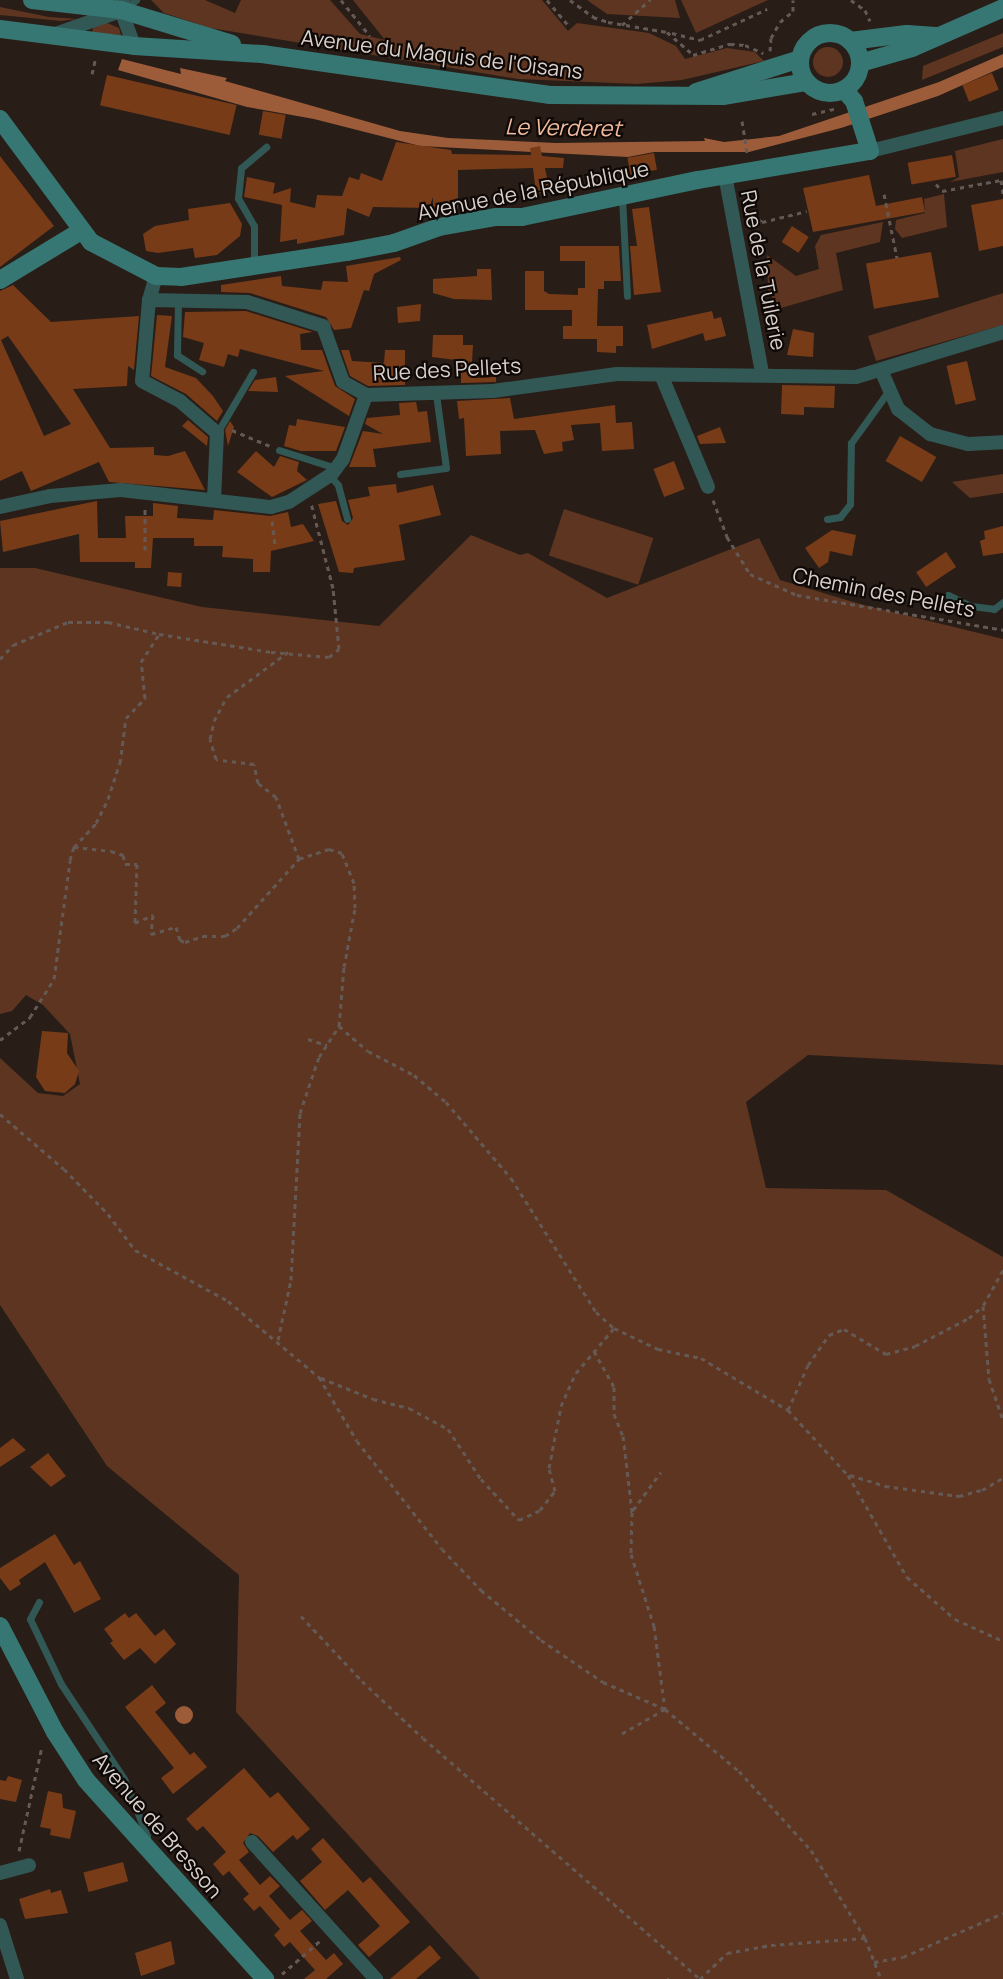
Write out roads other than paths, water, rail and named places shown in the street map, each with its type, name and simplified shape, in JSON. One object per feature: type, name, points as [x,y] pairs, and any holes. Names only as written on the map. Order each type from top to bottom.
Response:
[{"type":"main road","name":"Avenue du Maquis de l'Oisans","points":[[32,0],[127,4],[262,54]]},
{"type":"main road","points":[[860,63],[912,48],[1003,8]]},
{"type":"main road","name":"Avenue du Maquis de l'Oisans","points":[[0,29],[55,34],[134,46],[262,54],[550,95],[723,96],[807,82]]},
{"type":"main road","points":[[850,41],[860,63],[852,83],[844,90],[827,93],[807,82],[801,59],[810,40],[819,35],[830,33],[850,41],[907,34],[936,36]]},
{"type":"main road","name":"Avenue du Maquis de l'Oisans","points":[[689,95],[801,59]]},
{"type":"main road","points":[[844,90],[855,105],[865,129],[870,151]]},
{"type":"main road","name":"Avenue de la République","points":[[0,119],[81,231],[112,256],[156,276],[181,277],[254,264],[347,252],[394,243],[439,226],[522,217],[725,175],[870,151]]},
{"type":"main road","points":[[0,280],[81,231]]},
{"type":"main road","name":"Avenue de Bresson","points":[[0,1626],[55,1732],[86,1780],[264,1979]]},
{"type":"street","points":[[55,34],[127,4],[134,46]]},
{"type":"street","name":"Avenue de la République","points":[[870,151],[1003,118]]},
{"type":"street","name":"Rue de la Tuilerie","points":[[725,175],[762,373]]},
{"type":"street","points":[[156,276],[149,300],[142,381],[180,401],[223,431],[214,498]]},
{"type":"street","name":"Rue des Pellets","points":[[149,300],[247,302],[323,327],[343,381],[366,395],[493,391],[617,374],[662,377],[762,373],[856,377],[1003,332]]},
{"type":"street","points":[[881,370],[898,409],[930,434],[968,444],[1003,442]]},
{"type":"street","points":[[662,377],[708,487]]},
{"type":"street","points":[[0,507],[74,492],[147,491],[271,507],[308,490],[333,472],[366,395]]},
{"type":"street","points":[[252,1842],[376,1979]]},
{"type":"street","points":[[0,1873],[22,1867]]},
{"type":"street","points":[[0,1925],[17,1979]]},
{"type":"lane","points":[[254,264],[254,226],[238,198],[241,168],[266,147]]},
{"type":"lane","points":[[622,197],[627,296]]},
{"type":"lane","points":[[178,302],[177,355],[202,371]]},
{"type":"lane","points":[[223,431],[253,372]]},
{"type":"lane","points":[[827,519],[840,517],[850,504],[851,442],[890,389]]},
{"type":"lane","points":[[400,474],[446,468],[436,394]]},
{"type":"lane","points":[[279,450],[333,472],[341,492],[347,519]]},
{"type":"lane","points":[[948,595],[971,606],[994,609],[1003,602]]},
{"type":"lane","points":[[39,1602],[30,1619],[61,1684],[124,1779],[147,1836],[145,1847]]},
{"type":"water label","name":"Le Verderet","points":[[563,128]]}]
